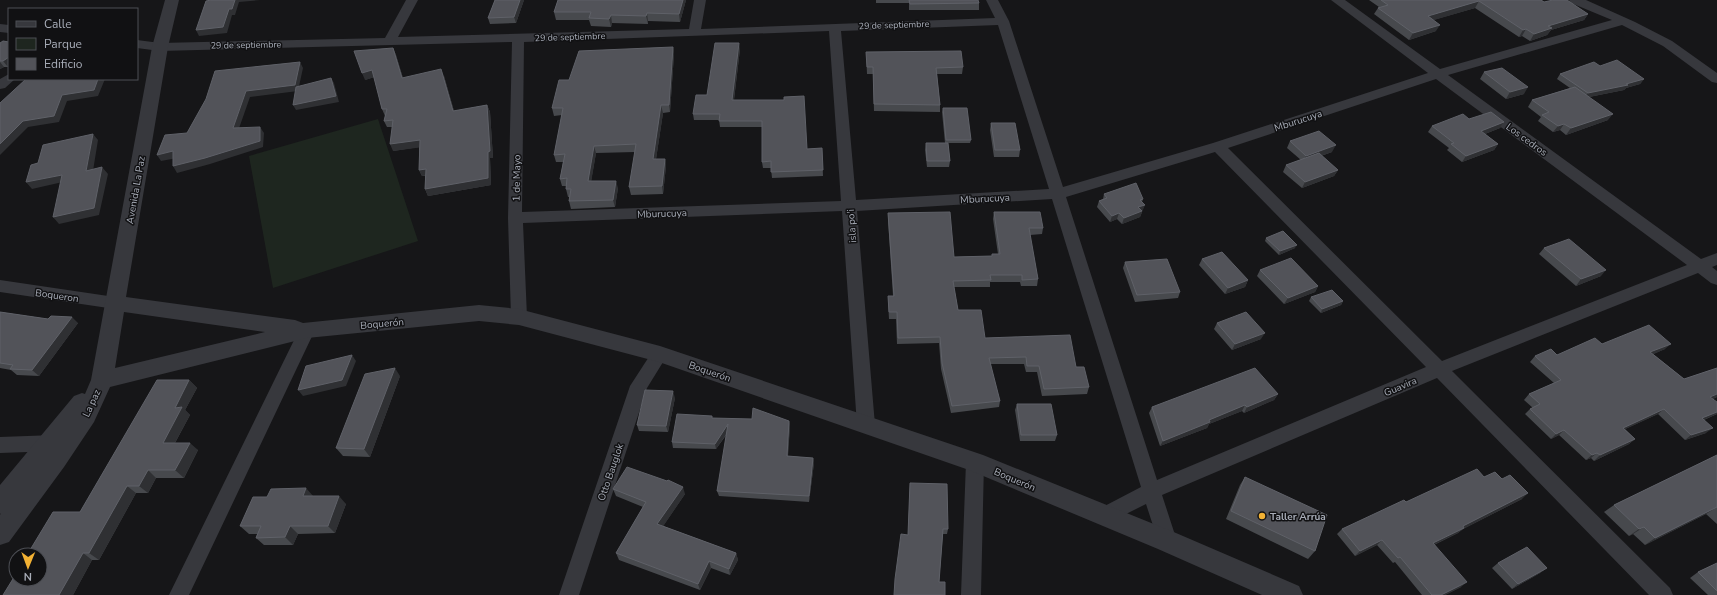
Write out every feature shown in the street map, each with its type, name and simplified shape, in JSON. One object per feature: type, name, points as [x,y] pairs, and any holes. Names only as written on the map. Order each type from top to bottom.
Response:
[{"type":"street","name":"Avenida La Paz","points":[[102,380],[160,47],[172,0]]},
{"type":"street","points":[[389,42],[412,0]]},
{"type":"street","points":[[694,33],[700,0]]},
{"type":"street","points":[[992,0],[1003,22],[1167,541]]},
{"type":"street","name":"Los cedros","points":[[1337,0],[1717,279]]},
{"type":"street","points":[[1575,0],[1602,10],[1669,44],[1717,79]]},
{"type":"street","name":"Mburucuya","points":[[515,218],[849,206],[1058,194],[1218,146],[1437,74],[1622,21]]},
{"type":"street","name":"29 de septiembre","points":[[138,44],[160,47],[389,42],[1003,22]]},
{"type":"street","name":"isla po'i","points":[[835,27],[866,425]]},
{"type":"street","name":"1 de Mayo","points":[[518,38],[515,218],[519,317]]},
{"type":"street","points":[[0,85],[8,79]]},
{"type":"street","points":[[1218,146],[1663,595]]},
{"type":"street","name":"Guavira","points":[[1104,516],[1152,491],[1440,369],[1717,259]]},
{"type":"street","name":"Boqueron","points":[[0,286],[115,303]]},
{"type":"street","points":[[115,303],[307,330],[179,595]]},
{"type":"street","name":"Boquerón","points":[[102,380],[307,330],[479,313],[519,317],[660,354],[975,462],[1167,541],[1290,595]]},
{"type":"street","name":"Otto Bauglok","points":[[569,595],[639,386],[660,354]]},
{"type":"street","name":"La paz","points":[[0,503],[86,415],[102,380]]},
{"type":"street","points":[[0,445],[58,442]]},
{"type":"street","name":"La paz","points":[[0,534],[58,442]]},
{"type":"street","points":[[971,595],[975,462]]},
{"type":"green space","points":[[378,119],[418,241],[273,288],[249,156]]},
{"type":"building","points":[[235,0],[232,9],[229,9],[223,27],[196,30],[206,1]]},
{"type":"building","points":[[495,0],[520,0],[514,17],[488,18]]},
{"type":"building","points":[[558,0],[683,0],[679,14],[647,13],[646,16],[611,15],[609,19],[589,18],[591,12],[554,12]]},
{"type":"building","points":[[909,0],[978,0],[979,3],[910,4]]},
{"type":"building","points":[[1381,0],[1541,0],[1544,2],[1553,0],[1567,0],[1588,14],[1548,26],[1552,28],[1534,34],[1526,29],[1523,30],[1479,1],[1428,16],[1440,25],[1413,33],[1378,8],[1388,5]]},
{"type":"building","points":[[3,41],[8,42],[8,58],[3,61],[0,61],[0,43]]},
{"type":"building","points":[[715,43],[739,43],[732,100],[784,100],[784,97],[804,96],[807,149],[822,148],[823,170],[771,172],[771,161],[762,162],[762,121],[719,121],[720,114],[693,114],[696,95],[707,95]]},
{"type":"building","points":[[673,47],[669,105],[661,105],[653,159],[665,159],[662,186],[629,187],[636,144],[594,146],[588,181],[616,181],[613,200],[569,201],[571,189],[566,189],[567,178],[560,179],[565,154],[554,155],[563,108],[552,108],[559,80],[569,80],[579,51]]},
{"type":"building","points":[[393,48],[402,78],[441,69],[453,111],[487,105],[490,151],[488,152],[488,178],[425,189],[426,169],[419,170],[420,140],[390,144],[393,120],[384,121],[387,109],[382,109],[372,70],[362,73],[354,51]]},
{"type":"building","points":[[961,51],[963,67],[936,68],[940,105],[874,104],[873,67],[867,67],[866,52]]},
{"type":"building","points":[[1617,60],[1644,79],[1626,84],[1628,85],[1588,93],[1560,74],[1594,62],[1600,66]]},
{"type":"building","points":[[300,62],[295,85],[246,91],[233,128],[260,127],[260,141],[173,166],[173,151],[157,155],[165,135],[187,133],[206,99],[215,71]]},
{"type":"building","points":[[1502,68],[1528,87],[1510,92],[1484,72]]},
{"type":"building","points":[[331,78],[336,96],[293,105],[296,87]]},
{"type":"building","points":[[25,80],[98,80],[94,90],[62,95],[54,116],[23,121],[0,144],[0,103]]},
{"type":"building","points":[[1575,87],[1613,114],[1571,128],[1564,124],[1558,126],[1542,115],[1549,112],[1532,100]]},
{"type":"building","points":[[943,108],[967,108],[971,140],[946,140]]},
{"type":"building","points":[[1491,112],[1504,122],[1481,131],[1498,144],[1466,156],[1451,144],[1454,143],[1432,126],[1463,114],[1469,119]]},
{"type":"building","points":[[991,123],[1015,123],[1020,150],[995,150]]},
{"type":"building","points":[[1319,131],[1336,145],[1306,156],[1290,141]]},
{"type":"building","points":[[93,134],[86,171],[102,167],[94,208],[53,217],[62,175],[26,182],[31,165],[38,163],[43,145]]},
{"type":"building","points":[[926,143],[948,143],[950,161],[927,161]]},
{"type":"building","points":[[1319,153],[1338,170],[1305,182],[1286,165]]},
{"type":"building","points":[[1136,183],[1143,199],[1140,200],[1145,205],[1138,207],[1142,211],[1124,218],[1119,213],[1112,216],[1099,201],[1107,198],[1104,194]]},
{"type":"building","points":[[950,212],[954,257],[992,256],[992,254],[1000,254],[994,212],[1040,212],[1043,228],[1029,228],[1038,279],[1022,280],[1022,275],[990,275],[991,280],[953,281],[958,310],[981,310],[985,338],[1070,335],[1076,367],[1084,367],[1089,387],[1044,389],[1039,366],[1027,366],[1026,357],[989,358],[1000,401],[952,406],[942,363],[940,337],[898,338],[897,312],[889,312],[888,296],[894,296],[888,213]]},
{"type":"building","points":[[1283,231],[1297,245],[1280,251],[1266,238]]},
{"type":"building","points":[[1569,239],[1606,270],[1581,279],[1544,248]]},
{"type":"building","points":[[1222,252],[1248,280],[1228,288],[1202,259]]},
{"type":"building","points":[[1291,258],[1318,286],[1288,298],[1260,270]]},
{"type":"building","points":[[1167,259],[1180,292],[1137,295],[1125,262]]},
{"type":"building","points":[[1332,290],[1343,301],[1322,309],[1311,297]]},
{"type":"building","points":[[0,312],[48,319],[51,316],[72,317],[32,370],[10,369],[13,365],[0,363]]},
{"type":"building","points":[[1246,312],[1265,333],[1235,344],[1217,323]]},
{"type":"building","points":[[1649,325],[1671,344],[1650,352],[1684,379],[1717,368],[1717,394],[1710,397],[1717,402],[1717,412],[1702,418],[1713,428],[1691,435],[1664,409],[1623,428],[1635,439],[1600,455],[1597,453],[1592,455],[1564,430],[1556,434],[1530,409],[1540,404],[1529,394],[1561,380],[1535,356],[1551,349],[1557,355],[1595,338],[1602,344]]},
{"type":"building","points":[[352,355],[342,380],[298,390],[306,366]]},
{"type":"building","points":[[395,368],[364,449],[336,448],[365,374]]},
{"type":"building","points":[[1255,368],[1278,394],[1247,407],[1245,405],[1209,420],[1210,422],[1163,441],[1152,407]]},
{"type":"building","points":[[157,380],[189,380],[175,408],[182,407],[163,443],[190,443],[175,470],[148,470],[139,486],[127,486],[89,553],[83,553],[59,595],[3,595],[8,587],[48,587],[48,547],[32,547],[53,512],[80,512]]},
{"type":"building","points":[[645,390],[673,391],[666,426],[637,425]]},
{"type":"building","points":[[1017,404],[1051,404],[1057,435],[1021,435]]},
{"type":"building","points":[[753,408],[789,421],[787,456],[813,458],[809,496],[717,491],[728,424],[715,444],[672,442],[677,414],[712,416],[712,418],[752,419]]},
{"type":"building","points":[[1717,455],[1717,507],[1655,538],[1644,527],[1639,529],[1614,505]]},
{"type":"building","points":[[627,467],[667,481],[668,480],[683,487],[657,524],[736,553],[729,569],[709,561],[698,584],[616,553],[646,502],[613,489]]},
{"type":"building","points":[[1477,469],[1484,477],[1495,472],[1502,479],[1510,475],[1528,493],[1433,543],[1467,582],[1441,595],[1432,595],[1400,557],[1398,558],[1382,540],[1360,551],[1342,529],[1404,500],[1406,502]]},
{"type":"building","points":[[1245,477],[1327,515],[1315,551],[1231,511]]},
{"type":"building","points":[[910,483],[947,484],[948,529],[943,529],[939,582],[945,582],[945,595],[894,595],[901,534],[908,535]]},
{"type":"building","points":[[306,488],[303,496],[339,496],[328,526],[290,526],[285,537],[256,538],[261,526],[240,526],[253,497],[267,497],[271,489]]},
{"type":"building","points":[[1527,547],[1547,568],[1518,584],[1498,563]]},
{"type":"building","points":[[1717,563],[1717,591],[1698,572]]},
{"type":"place","name":"Taller Arrúa","points":[[1262,516]]}]
